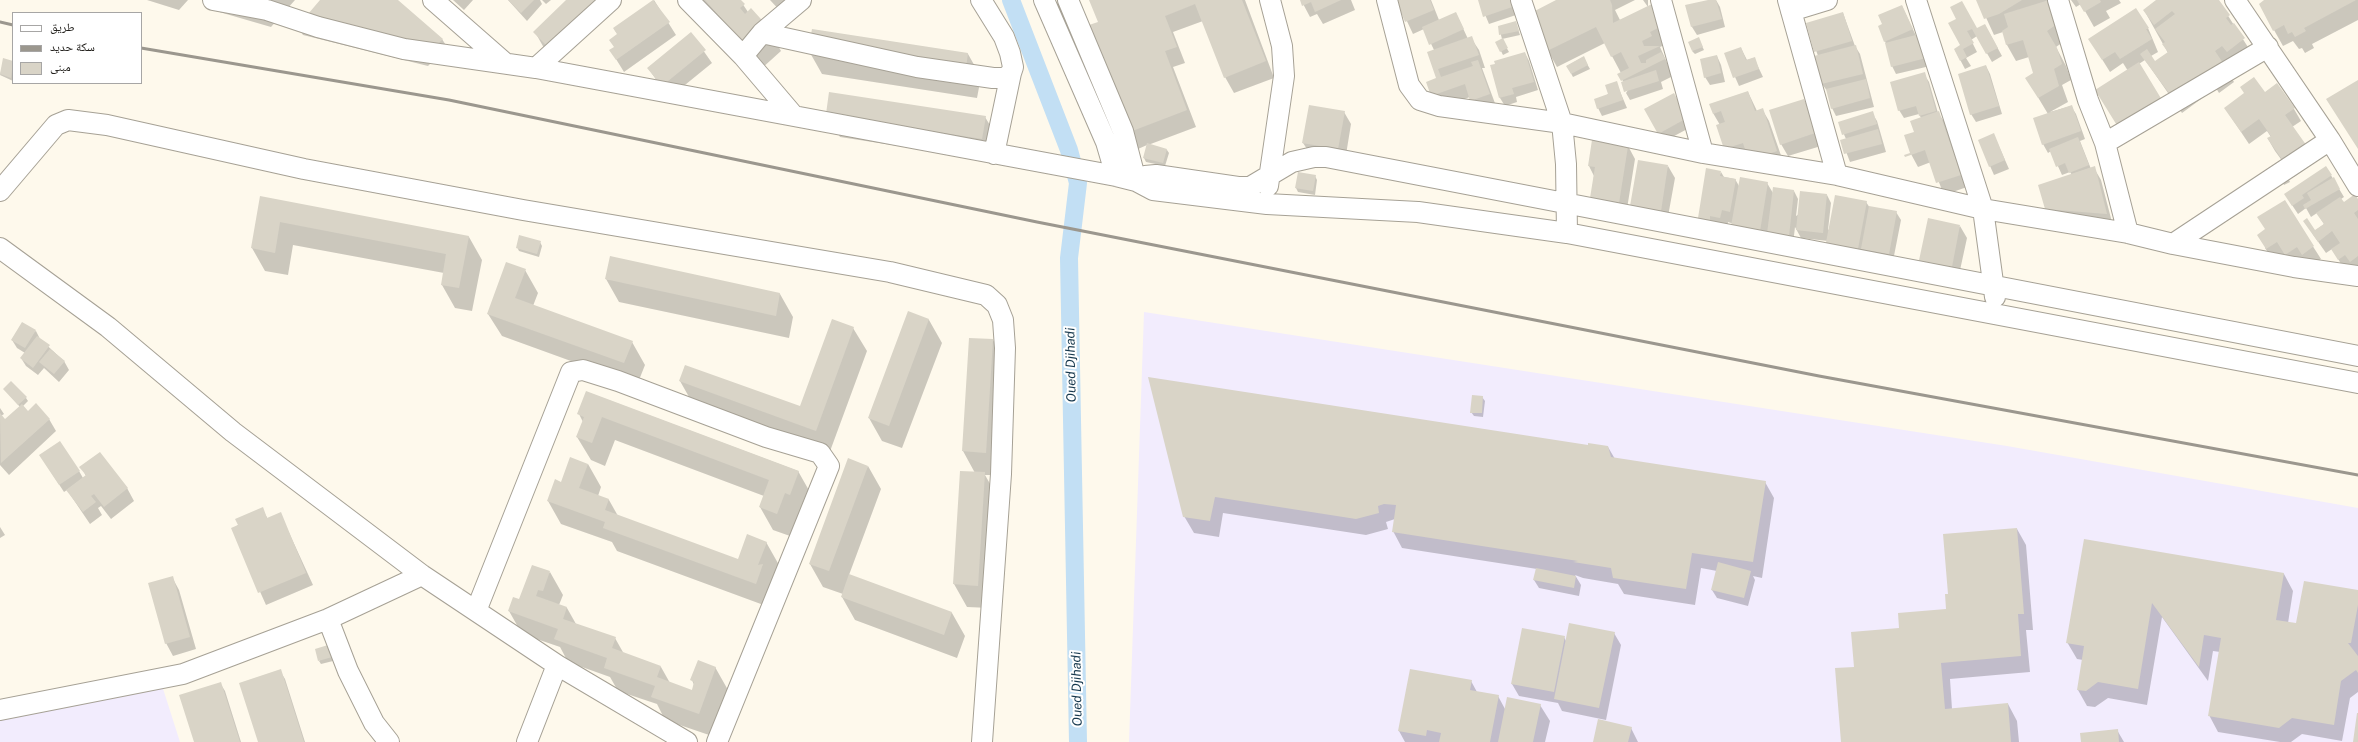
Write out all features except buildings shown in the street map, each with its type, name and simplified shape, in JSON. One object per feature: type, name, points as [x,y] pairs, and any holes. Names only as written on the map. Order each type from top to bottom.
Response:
[{"type":"street","points":[[213,0],[271,5],[318,27],[404,49],[536,68],[1116,176],[1136,181],[1148,188],[1158,191],[1267,204],[1418,212],[1566,232],[1848,287],[1996,313],[2358,383]]},
{"type":"street","points":[[433,0],[505,63]]},
{"type":"street","points":[[536,68],[611,0]]},
{"type":"street","points":[[688,0],[743,56],[794,116]]},
{"type":"street","points":[[743,56],[762,33],[801,0]]},
{"type":"street","points":[[981,0],[1004,37],[1013,67],[994,154]]},
{"type":"street","points":[[1044,0],[1106,142],[1116,176]]},
{"type":"street","points":[[1068,0],[1123,131],[1136,181]]},
{"type":"street","points":[[1267,204],[1268,178],[1284,76],[1282,46],[1270,0]]},
{"type":"street","points":[[1387,0],[1407,79],[1414,95],[1420,100],[1439,106],[1562,123],[1703,153],[1837,175],[1984,209],[2128,233],[2173,244],[2358,276]]},
{"type":"street","points":[[1521,0],[1562,123],[1568,203],[1566,232]]},
{"type":"street","points":[[1661,0],[1703,153]]},
{"type":"street","points":[[1827,0],[1790,5],[1837,175]]},
{"type":"street","points":[[1916,0],[1984,209],[1994,285],[1996,313]]},
{"type":"street","points":[[2058,0],[2088,100],[2105,143],[2128,233]]},
{"type":"street","points":[[2236,0],[2330,140],[2358,186]]},
{"type":"street","points":[[762,33],[917,67],[993,78],[1005,78],[1011,73]]},
{"type":"street","points":[[2105,143],[2268,47]]},
{"type":"street","points":[[0,191],[56,125],[68,120],[107,125],[304,169],[523,210],[890,272],[986,295],[997,305],[1003,320],[1005,348],[1001,474],[982,742]]},
{"type":"street","points":[[2173,244],[2330,140]]},
{"type":"street","points":[[1136,181],[1145,176],[1156,175],[1244,188],[1257,184],[1292,162],[1309,158],[1326,157],[2358,356]]},
{"type":"street","points":[[0,248],[108,327],[234,432],[422,575],[557,665],[687,742]]},
{"type":"street","points":[[476,611],[572,372],[583,370],[618,381],[766,437],[820,453],[829,466],[717,742]]},
{"type":"street","points":[[0,710],[183,674],[328,619],[422,575]]},
{"type":"street","points":[[328,619],[348,671],[374,723],[388,742]]},
{"type":"street","points":[[527,742],[557,665]]},
{"type":"shaded area","points":[[1144,312],[2007,446],[2358,508],[2358,742],[1129,742]]},
{"type":"shaded area","points":[[158,673],[180,742],[0,742],[0,709]]},
{"type":"waterway","name":"Oued Djihadi","points":[[1011,0],[1069,150],[1078,183],[1069,258],[1078,742]]},
{"type":"railway","points":[[0,22],[12,25]]},
{"type":"railway","points":[[142,48],[449,100],[1037,222],[1819,376],[2358,475]]}]
